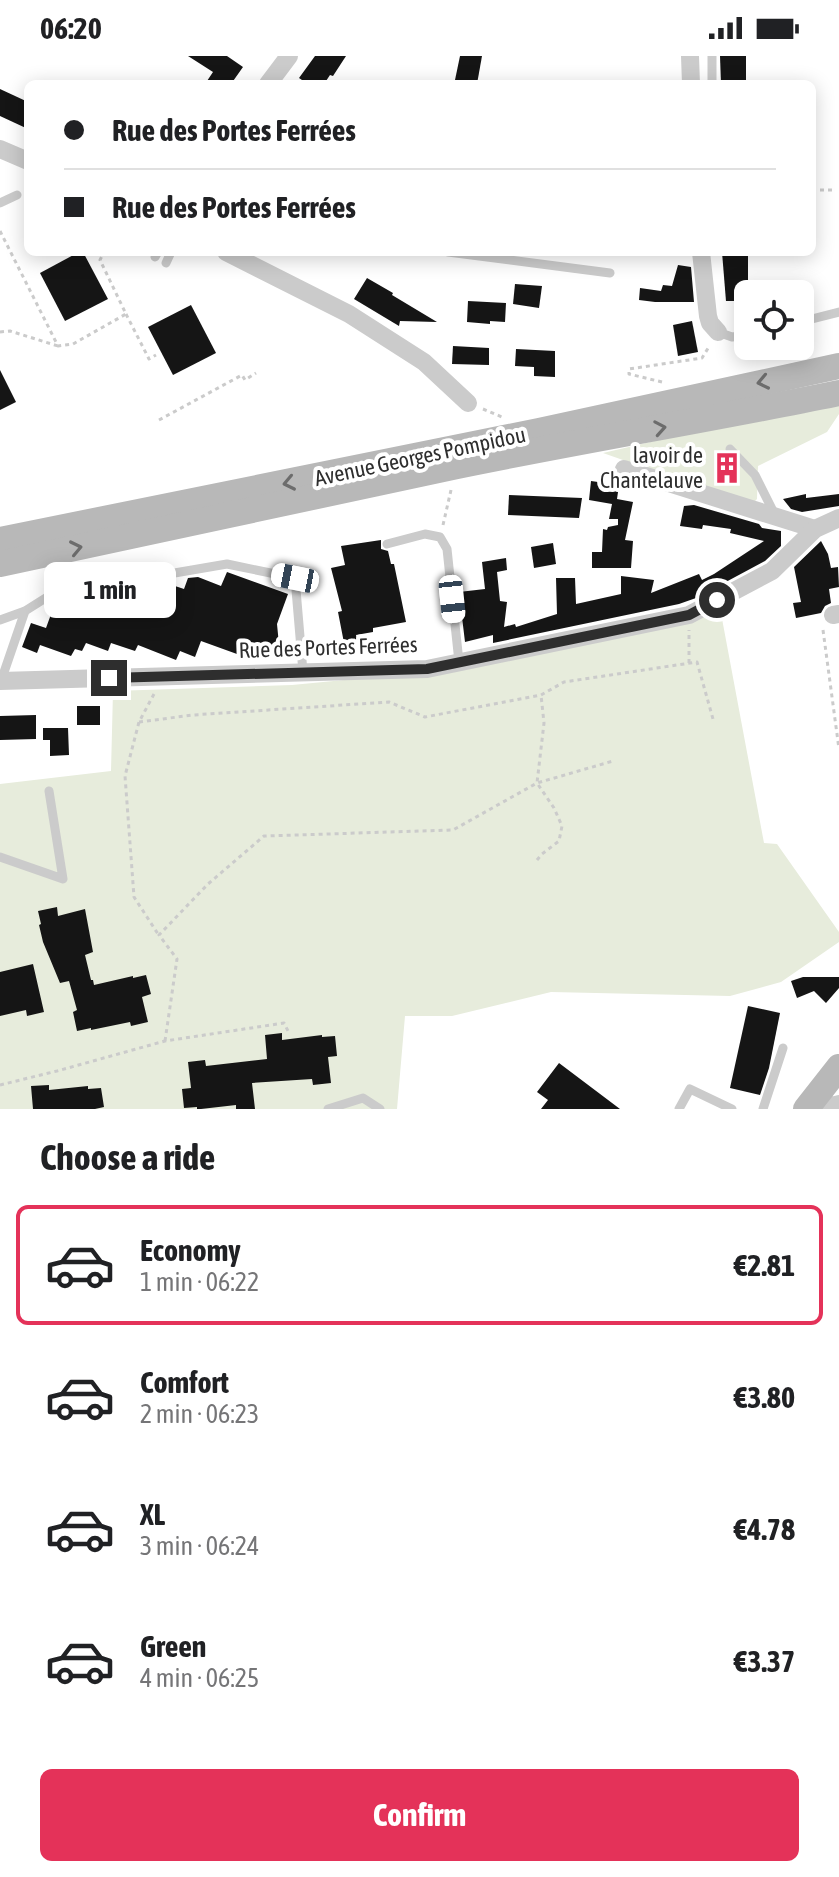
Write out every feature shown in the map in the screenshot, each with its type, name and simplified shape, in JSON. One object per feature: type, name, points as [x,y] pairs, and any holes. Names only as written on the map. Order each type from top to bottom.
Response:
[{"type":"main road","name":"Avenue Georges Pompidou","points":[[0,540],[554,428],[839,366]]},
{"type":"main road","name":"Avenue Georges Pompidou","points":[[0,564],[457,466],[839,393]]},
{"type":"main road","points":[[820,1103],[839,1067]]},
{"type":"street","points":[[690,56],[691,80]]},
{"type":"street","points":[[270,80],[279,59]]},
{"type":"street","points":[[0,149],[24,159]]},
{"type":"street","points":[[234,256],[349,314],[424,362],[468,403]]},
{"type":"street","points":[[701,256],[708,316],[718,332]]},
{"type":"street","points":[[624,469],[815,529]]},
{"type":"street","name":"Rue des Portes Ferrées","points":[[0,681],[427,669],[689,615],[772,571],[815,529],[837,520]]},
{"type":"lane","points":[[712,56],[712,80]]},
{"type":"lane","points":[[0,203],[17,195]]},
{"type":"lane","points":[[166,263],[169,256]]},
{"type":"lane","points":[[479,256],[610,273]]},
{"type":"lane","points":[[814,318],[839,312]]},
{"type":"lane","points":[[718,332],[734,337]]},
{"type":"lane","points":[[730,449],[755,475],[776,517]]},
{"type":"lane","points":[[387,544],[425,534],[440,537],[447,549],[459,662]]},
{"type":"lane","points":[[0,620],[25,611],[52,594],[227,564],[295,578],[303,672]]},
{"type":"lane","points":[[0,681],[25,611]]},
{"type":"lane","points":[[0,648],[11,651]]},
{"type":"lane","points":[[0,857],[63,879],[49,791]]},
{"type":"lane","points":[[763,1109],[783,1048]]},
{"type":"lane","points":[[679,1109],[690,1089],[732,1109]]},
{"type":"lane","points":[[328,1109],[363,1098],[380,1109]]},
{"type":"path","points":[[816,190],[833,190]]},
{"type":"path","points":[[0,231],[58,346]]},
{"type":"path","points":[[102,256],[100,260],[149,359],[156,355]]},
{"type":"path","points":[[0,332],[10,331],[58,346],[73,344],[126,314]]},
{"type":"path","points":[[669,384],[629,374],[629,369],[702,358],[718,332]]},
{"type":"path","points":[[159,420],[242,375],[245,380],[256,373]]},
{"type":"path","points":[[440,537],[457,466]]},
{"type":"path","points":[[689,615],[689,663]]},
{"type":"path","points":[[836,615],[823,628],[839,749]]},
{"type":"path","points":[[139,722],[193,715],[389,702],[425,717],[541,695],[564,682],[697,662],[713,719]]},
{"type":"path","points":[[162,676],[139,722],[125,776],[134,897],[177,959],[165,1041]]},
{"type":"path","points":[[537,860],[559,841],[562,826],[537,783],[544,723],[541,695]]},
{"type":"path","points":[[159,935],[208,884],[264,836],[453,830],[537,783],[613,761]]},
{"type":"path","points":[[0,1085],[165,1041],[284,1023],[288,1031]]},
{"type":"green space","points":[[839,401],[839,414],[827,432],[758,466],[757,499],[751,505],[603,453],[792,409]]},
{"type":"green space","points":[[720,608],[764,843],[777,844],[839,932],[839,942],[781,982],[730,996],[551,992],[452,1016],[405,1016],[397,1109],[0,1109],[0,784],[111,771],[113,691],[292,685],[469,668]]},
{"type":"building","points":[[188,56],[227,56],[243,67],[234,80],[208,80],[213,72]]},
{"type":"building","points":[[315,56],[346,56],[333,76],[330,75],[327,80],[299,78]]},
{"type":"building","points":[[460,56],[482,56],[478,80],[455,80]]},
{"type":"building","points":[[720,56],[746,56],[746,80],[721,80]]},
{"type":"building","points":[[0,89],[24,100],[24,127],[0,116]]},
{"type":"building","points":[[72,256],[85,256],[108,299],[65,321],[40,273]]},
{"type":"building","points":[[722,256],[748,256],[748,280],[734,280],[734,301],[726,301]]},
{"type":"building","points":[[678,265],[691,267],[694,302],[639,300],[640,288],[661,291],[663,285],[672,286]]},
{"type":"building","points":[[367,278],[437,322],[400,321],[399,326],[354,299]]},
{"type":"building","points":[[515,284],[542,286],[539,308],[513,304]]},
{"type":"building","points":[[468,301],[506,303],[505,322],[467,322]]},
{"type":"building","points":[[191,305],[216,353],[173,375],[148,327]]},
{"type":"building","points":[[692,321],[698,352],[678,356],[673,325]]},
{"type":"building","points":[[453,346],[489,348],[489,365],[452,364]]},
{"type":"building","points":[[516,349],[555,351],[555,377],[534,376],[534,367],[515,366]]},
{"type":"building","points":[[0,370],[16,402],[0,410]]},
{"type":"building","name":"lavoir de Chantelauve","points":[[728,458],[736,475],[724,479],[718,462]]},
{"type":"building","points":[[591,481],[619,485],[617,499],[633,502],[625,540],[633,541],[631,568],[592,568],[592,552],[602,552],[603,529],[618,525],[618,519],[609,519],[612,504],[589,500]]},
{"type":"building","points":[[806,494],[806,498],[839,494],[839,506],[802,512],[791,509],[783,499]]},
{"type":"building","points":[[509,495],[582,498],[579,518],[508,515]]},
{"type":"building","points":[[694,505],[759,524],[762,528],[781,531],[781,546],[765,561],[679,604],[493,643],[493,635],[465,642],[459,592],[485,589],[482,562],[506,558],[507,570],[497,572],[500,601],[507,602],[504,627],[515,624],[516,627],[557,614],[556,578],[575,578],[576,604],[621,594],[621,576],[654,580],[651,593],[699,574],[702,580],[764,541],[730,533],[731,529],[680,526],[684,506]]},
{"type":"building","points":[[381,540],[381,549],[388,551],[391,564],[394,564],[406,622],[373,628],[373,632],[356,635],[358,646],[345,648],[338,612],[342,611],[331,568],[345,565],[341,546]]},
{"type":"building","points":[[821,541],[831,568],[838,567],[839,587],[829,589],[831,603],[821,613],[796,618],[793,603],[801,602],[794,567]]},
{"type":"building","points":[[553,543],[556,564],[534,568],[531,547]]},
{"type":"building","points":[[227,572],[288,594],[277,624],[280,655],[248,658],[201,641],[195,657],[180,651],[176,660],[138,645],[135,651],[111,643],[108,651],[86,643],[82,651],[75,649],[71,656],[40,645],[37,653],[22,647],[31,623],[46,628],[54,606],[70,612],[74,604],[87,609],[90,601],[99,604],[102,596],[125,604],[131,588],[146,594],[149,585],[166,592],[169,584],[184,589],[188,578],[198,577],[221,586]]},
{"type":"building","points":[[77,706],[100,706],[100,725],[77,725]]},
{"type":"building","points":[[36,715],[36,739],[0,740],[0,716]]},
{"type":"building","points":[[43,728],[68,728],[69,755],[50,756],[50,740],[43,740]]},
{"type":"building","points":[[57,907],[58,916],[85,909],[93,952],[85,955],[94,985],[146,975],[151,994],[142,997],[148,1022],[77,1031],[73,1012],[77,1010],[69,981],[60,983],[39,925],[38,911]]},
{"type":"building","points":[[33,964],[44,1012],[27,1016],[26,1010],[0,1016],[0,972]]},
{"type":"building","points":[[803,977],[839,977],[839,988],[826,1003],[814,991],[797,998],[791,981]]},
{"type":"building","points":[[748,1006],[780,1013],[760,1095],[730,1088]]},
{"type":"building","points":[[282,1033],[282,1040],[335,1036],[337,1056],[328,1057],[331,1083],[313,1085],[312,1079],[252,1083],[255,1109],[236,1109],[236,1105],[184,1108],[182,1089],[191,1088],[188,1062],[205,1060],[206,1066],[267,1059],[265,1035]]},
{"type":"building","points":[[559,1063],[620,1109],[541,1109],[548,1100],[537,1092]]},
{"type":"building","points":[[49,1085],[49,1090],[88,1086],[88,1089],[101,1088],[104,1107],[33,1109],[31,1086]]},
{"type":"place","name":"lavoir de Chantelauve","points":[[727,468]]},
{"type":"route","points":[[109,678],[427,669],[689,615],[717,600]]}]
